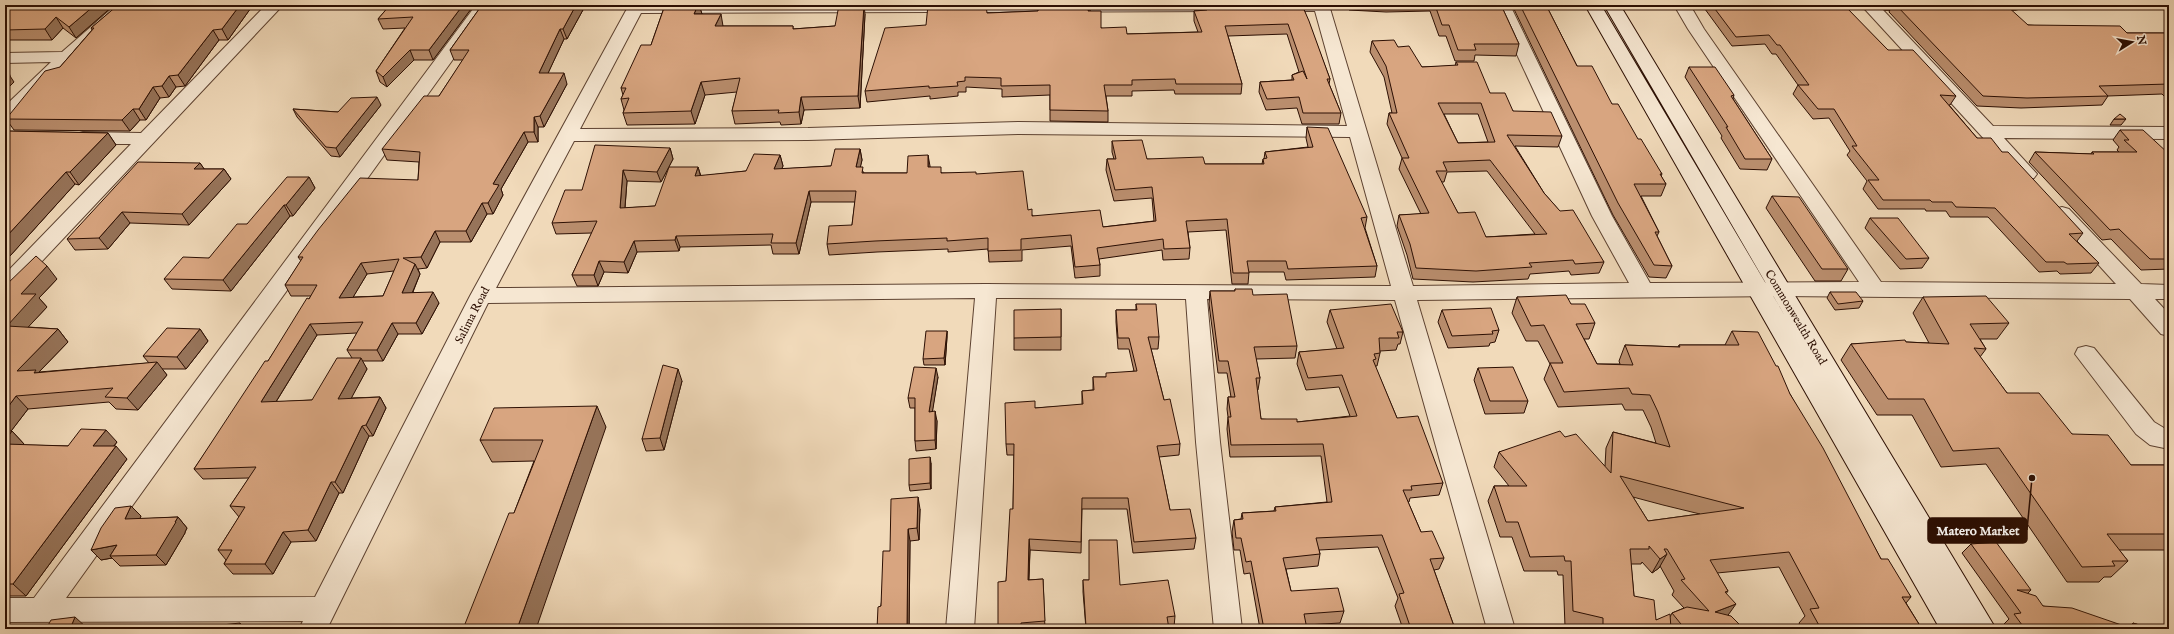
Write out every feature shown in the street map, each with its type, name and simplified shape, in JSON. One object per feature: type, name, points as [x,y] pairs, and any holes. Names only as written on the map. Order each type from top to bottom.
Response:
[{"type":"street","points":[[5,116],[66,57],[126,5]]},
{"type":"street","points":[[5,287],[145,139],[275,5]]},
{"type":"street","points":[[42,609],[484,5]]},
{"type":"street","points":[[1502,5],[1602,216],[1644,291]]},
{"type":"street","name":"Commonwealth Road","points":[[1593,5],[1955,629]]},
{"type":"street","name":"Commonwealth Road","points":[[1612,5],[1982,629]]},
{"type":"street","points":[[1682,5],[1875,290]]},
{"type":"street","points":[[1869,5],[2015,5]]},
{"type":"street","points":[[1869,5],[2169,328]]},
{"type":"street","points":[[636,6],[1321,6],[1359,132],[1403,293],[1501,629]]},
{"type":"street","name":"Salima Road","points":[[318,619],[481,296],[636,6]]},
{"type":"street","points":[[5,58],[66,57]]},
{"type":"street","points":[[566,135],[808,134],[1019,128],[1359,132]]},
{"type":"street","points":[[1988,132],[2169,133]]},
{"type":"street","points":[[67,138],[145,139]]},
{"type":"street","points":[[481,296],[986,291],[1403,293],[1758,289],[2169,292]]},
{"type":"street","points":[[960,629],[986,291]]},
{"type":"street","points":[[1196,291],[1208,442],[1228,629]]},
{"type":"street","points":[[2086,354],[2145,428],[2159,438],[2169,440]]},
{"type":"street","points":[[5,610],[42,609],[318,619]]},
{"type":"building","points":[[5,5],[95,5],[69,27],[56,17],[45,29],[5,30]]},
{"type":"building","points":[[118,5],[240,5],[222,29],[213,30],[178,75],[169,76],[162,86],[153,87],[139,109],[133,109],[122,120],[6,119],[45,71],[60,67],[94,28],[91,28]]},
{"type":"building","points":[[390,5],[463,5],[429,50],[410,50],[383,77],[376,71],[413,17],[378,19]]},
{"type":"building","points":[[482,5],[576,5],[563,29],[560,29],[539,73],[564,73],[540,116],[534,117],[534,132],[524,132],[493,184],[499,185],[488,203],[482,203],[466,231],[435,231],[421,257],[403,258],[415,264],[402,293],[433,292],[416,323],[392,323],[377,350],[347,350],[363,322],[310,324],[261,402],[312,400],[337,358],[361,358],[338,399],[380,397],[366,425],[362,426],[335,482],[331,482],[308,530],[283,532],[265,564],[224,564],[232,550],[218,550],[245,507],[230,506],[256,467],[194,469],[265,361],[268,361],[307,298],[309,299],[317,285],[285,285],[303,257],[298,257],[318,230],[360,178],[418,180],[420,152],[382,149],[424,96],[439,96],[469,50],[450,50]],"holes":[[[399,259],[383,296],[339,298],[361,263]]]},
{"type":"building","points":[[665,5],[698,5],[694,14],[721,14],[715,26],[793,26],[793,29],[835,26],[839,5],[864,5],[858,96],[801,97],[799,112],[778,113],[779,110],[732,111],[740,78],[701,82],[691,111],[623,113],[629,98],[621,99],[626,88],[621,88],[641,45],[651,45]]},
{"type":"building","points":[[928,5],[986,5],[987,13],[1038,11],[1039,5],[1090,5],[1088,11],[1101,11],[1101,28],[1126,27],[1127,34],[1202,32],[1194,11],[1207,10],[1207,5],[1302,5],[1330,79],[1327,79],[1341,113],[1303,113],[1299,97],[1267,99],[1260,82],[1294,80],[1292,75],[1303,71],[1307,79],[1288,24],[1225,26],[1242,84],[1176,84],[1175,79],[1132,80],[1132,85],[1104,85],[1108,111],[1050,110],[1050,85],[1001,86],[1001,78],[965,77],[965,81],[957,82],[958,86],[929,88],[929,86],[865,91],[885,28],[926,25]]},
{"type":"building","points":[[1435,5],[1501,5],[1519,44],[1474,44],[1476,50],[1458,50],[1449,25],[1442,25]]},
{"type":"building","points":[[1520,5],[1546,5],[1577,66],[1592,66],[1612,104],[1618,104],[1638,139],[1641,139],[1662,174],[1660,174],[1666,184],[1634,184],[1659,232],[1655,232],[1672,266],[1654,265],[1618,203]]},
{"type":"building","points":[[1712,5],[1846,5],[1848,7],[1846,7],[1888,50],[1913,50],[1956,96],[1940,95],[1977,138],[1991,138],[2002,152],[2008,152],[2083,233],[2069,234],[2099,263],[2067,264],[2064,262],[2046,262],[1995,208],[1956,207],[1952,202],[1932,202],[1930,200],[1883,200],[1868,180],[1879,180],[1852,146],[1857,146],[1834,109],[1818,109],[1798,85],[1809,85],[1780,45],[1777,45],[1769,35],[1736,37]]},
{"type":"building","points":[[1896,5],[2006,5],[2028,25],[2120,26],[2127,33],[2169,33],[2169,84],[2099,86],[2108,96],[2027,98],[1983,96]]},
{"type":"building","points":[[1394,40],[1398,47],[1409,46],[1422,67],[1458,65],[1456,62],[1477,62],[1490,93],[1505,93],[1513,111],[1551,112],[1562,136],[1507,135],[1544,193],[1560,211],[1573,210],[1604,262],[1575,264],[1573,260],[1529,263],[1532,267],[1476,271],[1416,268],[1410,244],[1399,215],[1429,213],[1402,158],[1409,158],[1389,113],[1397,113],[1386,66],[1372,41]],"holes":[[[1438,103],[1481,103],[1495,142],[1458,143]],[[1490,160],[1547,234],[1486,237],[1475,212],[1458,213],[1436,171],[1447,171],[1443,162]]]},
{"type":"building","points":[[1689,67],[1715,67],[1734,95],[1731,96],[1772,159],[1745,159],[1726,127],[1728,127]]},
{"type":"building","points":[[377,97],[336,148],[326,147],[293,109],[338,112],[351,98]]},
{"type":"building","points":[[2120,114],[2126,119],[2114,119]]},
{"type":"building","points":[[1307,127],[1328,128],[1367,217],[1361,218],[1377,266],[1288,269],[1286,261],[1247,261],[1249,273],[1233,273],[1227,219],[1186,221],[1190,248],[1164,249],[1163,239],[1097,248],[1100,265],[1075,267],[1071,235],[1021,239],[1021,250],[988,251],[988,238],[947,241],[947,238],[827,244],[829,226],[852,225],[856,191],[809,191],[796,243],[771,243],[773,234],[676,236],[675,240],[634,241],[624,262],[599,261],[594,275],[572,275],[597,221],[552,223],[565,190],[582,190],[595,145],[670,148],[657,172],[623,170],[620,208],[655,206],[669,167],[698,167],[695,176],[746,171],[754,154],[780,155],[774,169],[831,166],[835,149],[860,149],[856,167],[863,167],[862,173],[907,173],[908,156],[928,155],[928,167],[941,167],[941,173],[976,172],[976,174],[1023,171],[1028,210],[1032,209],[1032,216],[1100,210],[1103,227],[1156,221],[1152,187],[1115,190],[1107,159],[1116,159],[1112,141],[1142,140],[1147,159],[1203,157],[1205,164],[1264,164],[1263,159],[1267,158],[1265,152],[1313,147]]},
{"type":"building","points":[[2120,130],[2143,130],[2169,154],[2169,259],[2150,259],[2119,229],[2110,230],[2035,152],[2094,154],[2092,152],[2137,152],[2124,140],[2129,140]]},
{"type":"building","points":[[5,131],[108,133],[70,172],[66,172],[5,238]]},
{"type":"building","points":[[138,162],[200,163],[194,169],[224,169],[182,214],[122,212],[99,238],[67,239]]},
{"type":"building","points":[[287,177],[309,177],[286,205],[284,205],[223,280],[164,279],[183,257],[209,258],[237,224],[247,224]]},
{"type":"building","points":[[1772,196],[1799,197],[1848,269],[1822,269]]},
{"type":"building","points":[[1870,218],[1898,218],[1929,258],[1906,259]]},
{"type":"building","points":[[36,256],[47,266],[21,294],[36,294],[7,326],[58,329],[17,371],[36,370],[34,373],[157,362],[127,398],[105,397],[113,388],[16,396],[5,411],[5,286]]},
{"type":"building","points":[[1235,289],[1252,289],[1253,295],[1287,294],[1297,346],[1254,347],[1260,378],[1256,378],[1261,419],[1297,419],[1297,422],[1357,416],[1342,375],[1308,378],[1299,352],[1344,348],[1330,310],[1391,304],[1403,332],[1397,332],[1399,338],[1379,338],[1380,353],[1374,354],[1376,359],[1373,360],[1397,418],[1418,416],[1443,483],[1411,486],[1412,490],[1403,490],[1421,532],[1432,531],[1444,558],[1430,559],[1455,629],[1411,629],[1399,594],[1404,593],[1382,535],[1316,538],[1320,554],[1283,558],[1291,591],[1338,588],[1344,611],[1304,614],[1307,629],[1264,629],[1251,561],[1246,562],[1241,538],[1236,538],[1234,520],[1243,519],[1242,513],[1276,511],[1275,507],[1332,502],[1323,444],[1231,445],[1228,417],[1231,417],[1228,397],[1235,397],[1228,361],[1219,361],[1210,291],[1235,291]]},
{"type":"building","points":[[1830,292],[1856,292],[1863,301],[1838,304]]},
{"type":"building","points":[[1566,295],[1571,304],[1585,304],[1595,323],[1576,324],[1597,364],[1633,365],[1625,345],[1680,347],[1679,345],[1739,345],[1732,331],[1758,332],[1776,366],[1778,366],[1790,394],[1823,448],[1881,559],[1888,559],[1911,597],[1902,597],[1922,629],[1821,629],[1810,609],[1819,608],[1789,552],[1710,560],[1728,591],[1725,592],[1736,604],[1715,612],[1731,616],[1742,627],[1738,629],[1685,629],[1672,613],[1687,607],[1709,611],[1681,580],[1685,579],[1667,549],[1664,549],[1667,554],[1660,559],[1649,546],[1649,549],[1630,549],[1634,596],[1654,600],[1656,620],[1670,614],[1671,629],[1603,629],[1603,618],[1573,611],[1571,561],[1565,561],[1564,556],[1530,557],[1518,522],[1506,522],[1494,486],[1527,486],[1499,452],[1560,431],[1565,437],[1576,434],[1611,473],[1613,432],[1670,447],[1658,412],[1650,395],[1632,394],[1629,388],[1564,392],[1550,363],[1563,363],[1544,325],[1531,326],[1517,297]],"holes":[[[1620,476],[1744,508],[1648,521]]]},
{"type":"building","points":[[1986,296],[2009,323],[1970,324],[1986,349],[1974,348],[2007,393],[2039,393],[2072,434],[2108,435],[2131,465],[2169,465],[2169,534],[2107,534],[2128,561],[2112,561],[2115,566],[2082,567],[1999,448],[1953,451],[1924,399],[1888,399],[1851,344],[1905,340],[1906,342],[1949,344],[1923,297]]},
{"type":"building","points":[[1136,304],[1156,304],[1159,337],[1148,337],[1164,400],[1170,399],[1180,444],[1157,446],[1170,510],[1190,509],[1196,538],[1134,542],[1128,498],[1082,498],[1081,542],[1029,539],[1028,580],[1043,579],[1045,621],[1021,623],[1021,629],[998,629],[998,582],[1006,581],[1010,509],[1013,509],[1014,444],[1006,444],[1005,403],[1035,401],[1035,408],[1083,404],[1082,391],[1094,390],[1093,377],[1106,377],[1106,373],[1137,371],[1129,338],[1118,338],[1116,310],[1137,310]]},
{"type":"building","points":[[1491,308],[1499,330],[1492,331],[1493,334],[1452,336],[1442,310]]},
{"type":"building","points":[[1061,309],[1061,337],[1014,338],[1014,310]]},
{"type":"building","points":[[167,328],[200,329],[177,357],[143,356]]},
{"type":"building","points":[[926,331],[947,331],[944,358],[923,359]]},
{"type":"building","points":[[663,365],[678,369],[660,438],[642,439]]},
{"type":"building","points":[[914,367],[936,368],[929,412],[935,411],[935,440],[915,441],[915,398],[908,398]]},
{"type":"building","points":[[1513,367],[1528,401],[1490,401],[1478,368]]},
{"type":"building","points":[[597,406],[517,629],[463,629],[509,513],[514,513],[543,440],[480,440],[494,408]]},
{"type":"building","points":[[81,429],[106,430],[93,446],[116,446],[13,584],[5,584],[5,444],[68,446]]},
{"type":"building","points":[[5,431],[12,431],[5,440]]},
{"type":"building","points":[[930,457],[930,483],[909,485],[909,459]]},
{"type":"building","points":[[918,497],[917,528],[908,529],[907,629],[877,629],[878,607],[881,606],[883,551],[890,551],[891,499]]},
{"type":"building","points":[[131,506],[125,519],[178,517],[156,555],[110,556],[117,545],[91,550],[101,528],[115,508]]},
{"type":"building","points":[[1089,540],[1117,540],[1120,585],[1168,580],[1175,616],[1167,617],[1169,629],[1114,629],[1113,625],[1086,627],[1083,580],[1089,580]]},
{"type":"building","points":[[1996,542],[2031,590],[2017,590],[2036,596],[2043,606],[2072,608],[2133,629],[2025,629],[2014,614],[2021,613],[1971,544]]},
{"type":"building","points":[[75,617],[70,629],[46,629],[51,620]]},
{"type":"building","points":[[240,623],[238,629],[186,629]]},
{"type":"building","points":[[2133,623],[2152,629],[2134,629]]},
{"type":"place","name":"Matero Market","points":[[2032,478]]}]
